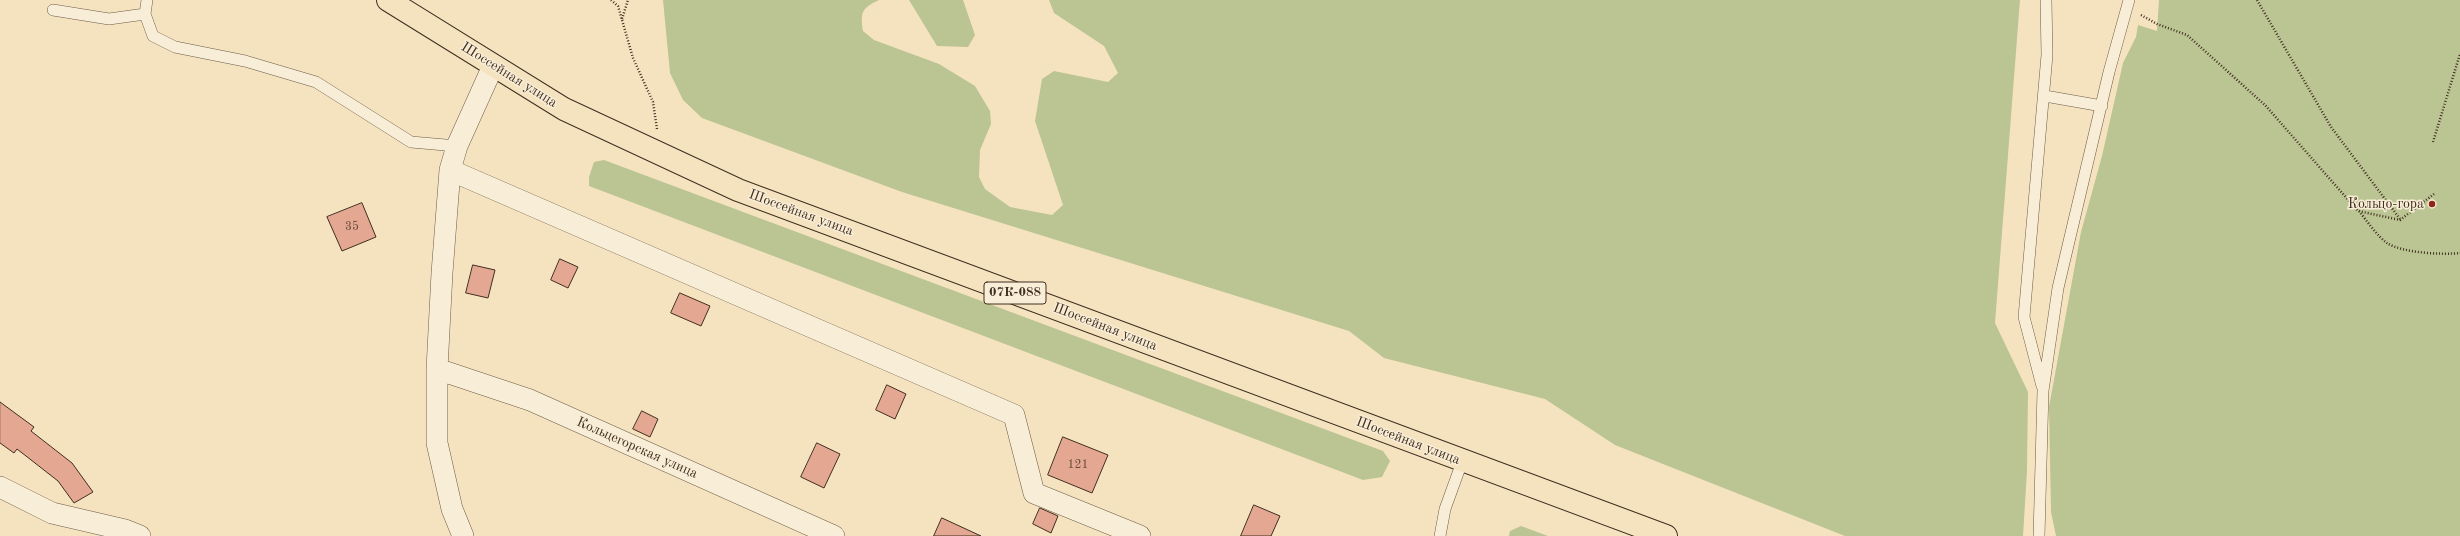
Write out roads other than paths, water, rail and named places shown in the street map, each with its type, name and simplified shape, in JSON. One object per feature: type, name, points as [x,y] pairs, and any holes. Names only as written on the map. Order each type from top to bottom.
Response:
[{"type":"main road","name":"Шоссейная улица","points":[[388,0],[564,109],[738,190],[1462,462],[1666,536]]},
{"type":"street","points":[[463,536],[452,509],[437,443],[437,369],[450,170],[456,146],[493,66]]},
{"type":"street","points":[[450,170],[1014,415],[1034,492],[1140,536]]},
{"type":"street","name":"Кольцегорская улица","points":[[437,369],[530,400],[834,536]]},
{"type":"street","points":[[0,487],[52,513],[125,530],[140,536]]},
{"type":"lane","points":[[147,0],[145,14],[153,36],[176,47],[245,61],[316,82],[411,142],[456,146]]},
{"type":"lane","points":[[2043,391],[2024,317],[2035,177],[2045,96],[2047,55],[2046,0]]},
{"type":"lane","points":[[2039,536],[2043,391],[2058,288],[2128,4]]},
{"type":"lane","points":[[53,10],[109,19],[145,14]]},
{"type":"lane","points":[[2045,96],[2102,106]]},
{"type":"lane","points":[[1440,536],[1445,509],[1462,462]]},
{"type":"place","name":"Кольцо-гора","points":[[2432,204]]}]
